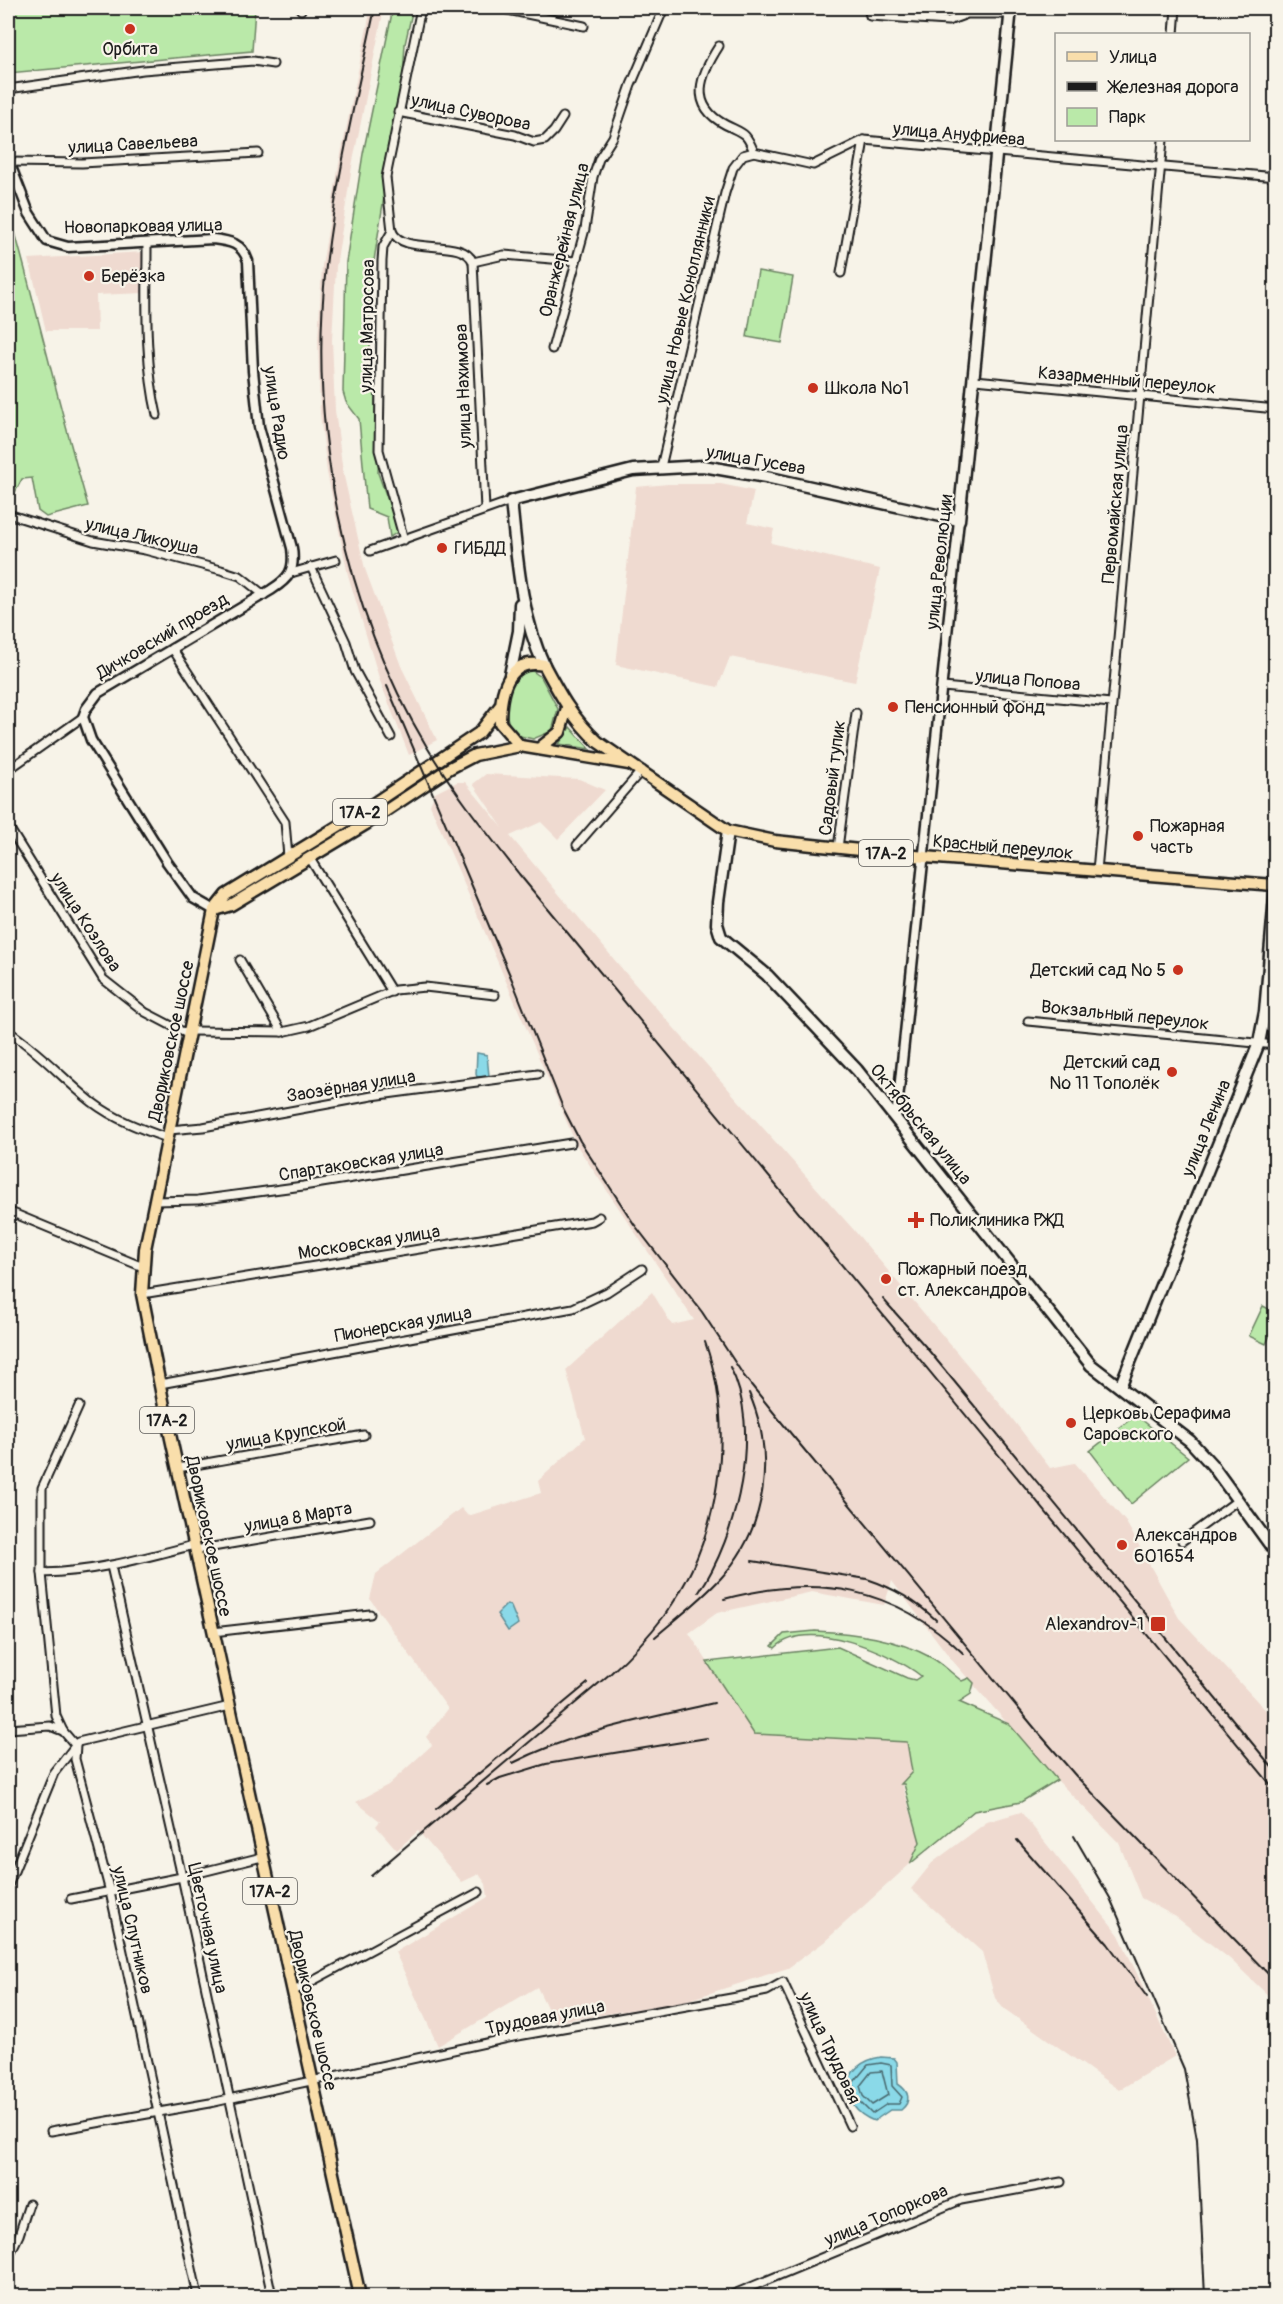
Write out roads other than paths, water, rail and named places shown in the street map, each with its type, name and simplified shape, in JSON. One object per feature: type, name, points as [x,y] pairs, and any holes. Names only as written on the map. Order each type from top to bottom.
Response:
[{"type":"main road","name":"улица Революции","points":[[959,520],[1011,11]]},
{"type":"main road","name":"улица Гусева","points":[[511,501],[633,470],[704,466],[727,468],[959,520]]},
{"type":"main road","points":[[511,501],[521,586],[536,647],[544,665],[567,708],[581,726],[598,742],[638,768]]},
{"type":"main road","points":[[510,675],[519,631],[521,586]]},
{"type":"main road","points":[[510,675],[521,665],[534,663],[544,665]]},
{"type":"main road","name":"17А-2","points":[[214,910],[226,895],[479,734],[500,706],[510,675]]},
{"type":"main road","points":[[500,706],[500,723],[520,746]]},
{"type":"main road","points":[[541,747],[560,732],[567,708]]},
{"type":"main road","name":"17А-2","points":[[214,910],[231,905],[366,824],[450,768],[475,755],[520,746],[541,747]]},
{"type":"main road","points":[[541,747],[638,768]]},
{"type":"main road","name":"17А-2","points":[[638,768],[728,831]]},
{"type":"main road","name":"Красный переулок","points":[[728,831],[775,841],[925,857],[1275,885]]},
{"type":"main road","name":"Октябрьская улица","points":[[728,831],[718,902],[717,924],[721,937],[766,975],[857,1070],[1091,1365],[1190,1441],[1238,1500],[1275,1553]]},
{"type":"main road","name":"улица Ленина","points":[[1120,1387],[1259,1043],[1265,1012],[1275,870]]},
{"type":"main road","name":"Двориковское шоссе","points":[[214,910],[154,1201],[143,1267],[142,1294],[213,1632],[360,2296]]},
{"type":"street","name":"улица Матросова","points":[[404,540],[380,450],[382,261],[383,247],[392,231],[386,177],[398,112],[422,8]]},
{"type":"street","points":[[498,8],[584,26]]},
{"type":"street","name":"Оранжерейная улица","points":[[552,349],[599,159],[613,137],[631,85],[664,8]]},
{"type":"street","points":[[868,8],[870,16],[948,21],[967,14],[1011,11]]},
{"type":"street","points":[[1174,33],[1176,8]]},
{"type":"street","points":[[719,46],[703,71],[701,83],[703,100],[712,116],[748,136],[754,152],[813,165],[864,140]]},
{"type":"street","points":[[8,89],[143,70],[253,61],[273,64]]},
{"type":"street","name":"улица Суворова","points":[[398,112],[515,135],[534,142],[549,135],[562,117]]},
{"type":"street","points":[[841,273],[864,140]]},
{"type":"street","name":"улица Ануфриева","points":[[864,140],[998,154],[1275,177]]},
{"type":"street","name":"Первомайская улица","points":[[1097,871],[1163,141]]},
{"type":"street","name":"улица Новые Коноплянники","points":[[661,467],[725,193],[733,168],[743,155],[754,152]]},
{"type":"street","name":"улица Савельева","points":[[8,161],[81,163],[258,153]]},
{"type":"street","name":"Новопарковая улица","points":[[8,161],[29,213],[47,241],[68,247],[213,239],[231,241],[239,245]]},
{"type":"street","points":[[392,231],[402,242],[463,251],[473,262],[504,255],[575,261]]},
{"type":"street","points":[[147,243],[150,387],[157,416]]},
{"type":"street","name":"улица Радио","points":[[239,245],[248,261],[253,371],[259,426],[292,548],[294,564],[291,573]]},
{"type":"street","name":"улица Нахимова","points":[[473,262],[485,508]]},
{"type":"street","name":"Казарменный переулок","points":[[975,380],[1275,409]]},
{"type":"street","points":[[370,551],[485,508],[511,501]]},
{"type":"street","name":"улица Ликоуша","points":[[8,514],[93,541],[145,550],[221,570],[255,585],[264,594]]},
{"type":"street","name":"улица Революции","points":[[896,1119],[959,520]]},
{"type":"street","points":[[291,573],[336,560]]},
{"type":"street","points":[[311,567],[346,642],[355,671],[391,737]]},
{"type":"street","name":"Дичковский проезд","points":[[8,770],[83,717],[98,693],[285,582],[291,573]]},
{"type":"street","points":[[172,648],[285,822],[288,857]]},
{"type":"street","name":"улица Попова","points":[[943,687],[1111,703]]},
{"type":"street","name":"Садовый тупик","points":[[838,848],[856,713]]},
{"type":"street","points":[[83,717],[91,740],[167,862],[193,898],[214,910]]},
{"type":"street","points":[[577,845],[638,768]]},
{"type":"street","name":"улица Козлова","points":[[8,826],[103,978],[145,1012],[189,1033]]},
{"type":"street","points":[[309,857],[392,992]]},
{"type":"street","points":[[240,960],[282,1032]]},
{"type":"street","points":[[189,1033],[282,1032],[309,1026],[392,992],[424,987],[495,995]]},
{"type":"street","name":"Вокзальный переулок","points":[[1028,1020],[1259,1043]]},
{"type":"street","name":"Заозёрная улица","points":[[8,1031],[31,1047],[95,1104],[132,1125],[168,1134],[372,1096],[538,1074]]},
{"type":"street","points":[[1259,1043],[1275,1045]]},
{"type":"street","name":"Спартаковская улица","points":[[154,1201],[198,1200],[303,1186],[571,1143]]},
{"type":"street","points":[[8,1211],[143,1267]]},
{"type":"street","name":"Московская улица","points":[[142,1294],[592,1221],[599,1217]]},
{"type":"street","name":"Пионерская улица","points":[[160,1384],[573,1308],[607,1292],[642,1269]]},
{"type":"street","points":[[76,1746],[63,1731],[56,1716],[42,1573],[42,1488],[79,1406]]},
{"type":"street","name":"улица Крупской","points":[[178,1468],[364,1435]]},
{"type":"street","points":[[1182,1540],[1238,1500]]},
{"type":"street","name":"улица 8 Марта","points":[[42,1573],[73,1573],[195,1548],[370,1520]]},
{"type":"street","name":"Цветочная улица","points":[[111,1566],[149,1725],[272,2296]]},
{"type":"street","points":[[213,1632],[370,1614]]},
{"type":"street","points":[[8,1886],[54,1773],[67,1753],[78,1742],[230,1706]]},
{"type":"street","points":[[8,1729],[50,1726],[63,1731]]},
{"type":"street","name":"улица Спутников","points":[[76,1746],[75,1759],[110,1892],[198,2296]]},
{"type":"street","points":[[71,1899],[182,1877],[262,1857]]},
{"type":"street","points":[[292,1992],[479,1892]]},
{"type":"street","name":"Трудовая улица","points":[[51,2131],[228,2099],[518,2036],[757,1993],[783,1982]]},
{"type":"street","name":"улица Трудовая","points":[[783,1982],[850,2126]]},
{"type":"street","name":"улица Топоркова","points":[[729,2296],[961,2200],[1061,2182]]},
{"type":"street","points":[[8,2258],[19,2235],[29,2204]]},
{"type":"water","points":[[477,1053],[487,1055],[489,1076],[477,1077]]},
{"type":"water","points":[[507,1604],[511,1607],[518,1624],[508,1631],[497,1614]]},
{"type":"water","points":[[881,2057],[894,2058],[897,2062],[898,2084],[907,2093],[908,2100],[901,2110],[890,2110],[874,2121],[853,2106],[848,2086],[857,2067]]},
{"type":"railway","points":[[375,8],[330,233],[322,327],[322,390],[328,452],[338,515],[353,576],[373,636],[398,693],[448,780],[519,874],[1276,1791]]},
{"type":"railway","points":[[387,686],[512,980],[563,1108],[580,1141],[634,1224],[702,1312],[744,1376],[1037,1731],[1076,1776],[1276,1982]]},
{"type":"railway","points":[[883,1299],[925,1346],[1276,1772]]},
{"type":"railway","points":[[371,1876],[618,1666],[658,1624],[683,1586],[698,1554],[710,1519],[717,1484],[720,1411],[705,1342]]},
{"type":"railway","points":[[699,1592],[713,1569],[725,1542],[741,1482],[745,1451],[744,1421],[740,1392],[730,1367]]},
{"type":"railway","points":[[655,1637],[721,1578],[737,1558],[749,1537],[757,1514],[764,1466],[762,1441],[749,1393]]},
{"type":"railway","points":[[752,1561],[867,1579],[904,1596],[936,1620]]},
{"type":"railway","points":[[724,1599],[758,1591],[791,1587],[822,1587],[853,1592],[882,1600],[910,1613],[937,1631],[964,1654]]},
{"type":"railway","points":[[436,1809],[588,1683]]},
{"type":"railway","points":[[513,1763],[586,1734],[714,1703]]},
{"type":"railway","points":[[487,1785],[500,1778],[546,1764],[707,1738]]},
{"type":"railway","points":[[1074,1836],[1110,1898],[1184,2069],[1197,2139],[1205,2296]]},
{"type":"railway","points":[[1017,1840],[1108,1944],[1147,1997]]},
{"type":"place","name":"Орбита","points":[[130,29]]},
{"type":"place","name":"Берёзка","points":[[89,276]]},
{"type":"place","name":"Школа №1","points":[[813,388]]},
{"type":"place","name":"ГИБДД","points":[[442,548]]},
{"type":"place","name":"Пенсионный фонд","points":[[893,707]]},
{"type":"place","name":"Пожарная часть","points":[[1138,836]]},
{"type":"place","name":"Детский сад № 5","points":[[1178,970]]},
{"type":"place","name":"Детский сад № 11 Тополёк","points":[[1172,1072]]},
{"type":"place","name":"Поликлиника РЖД","points":[[916,1220]]},
{"type":"place","name":"Пожарный поезд ст. Александров","points":[[886,1279]]},
{"type":"place","name":"Церковь Серафима Саровского","points":[[1071,1423]]},
{"type":"place","name":"Александров 601654","points":[[1122,1545]]},
{"type":"place","name":"Alexandrov-1","points":[[1158,1624]]}]
